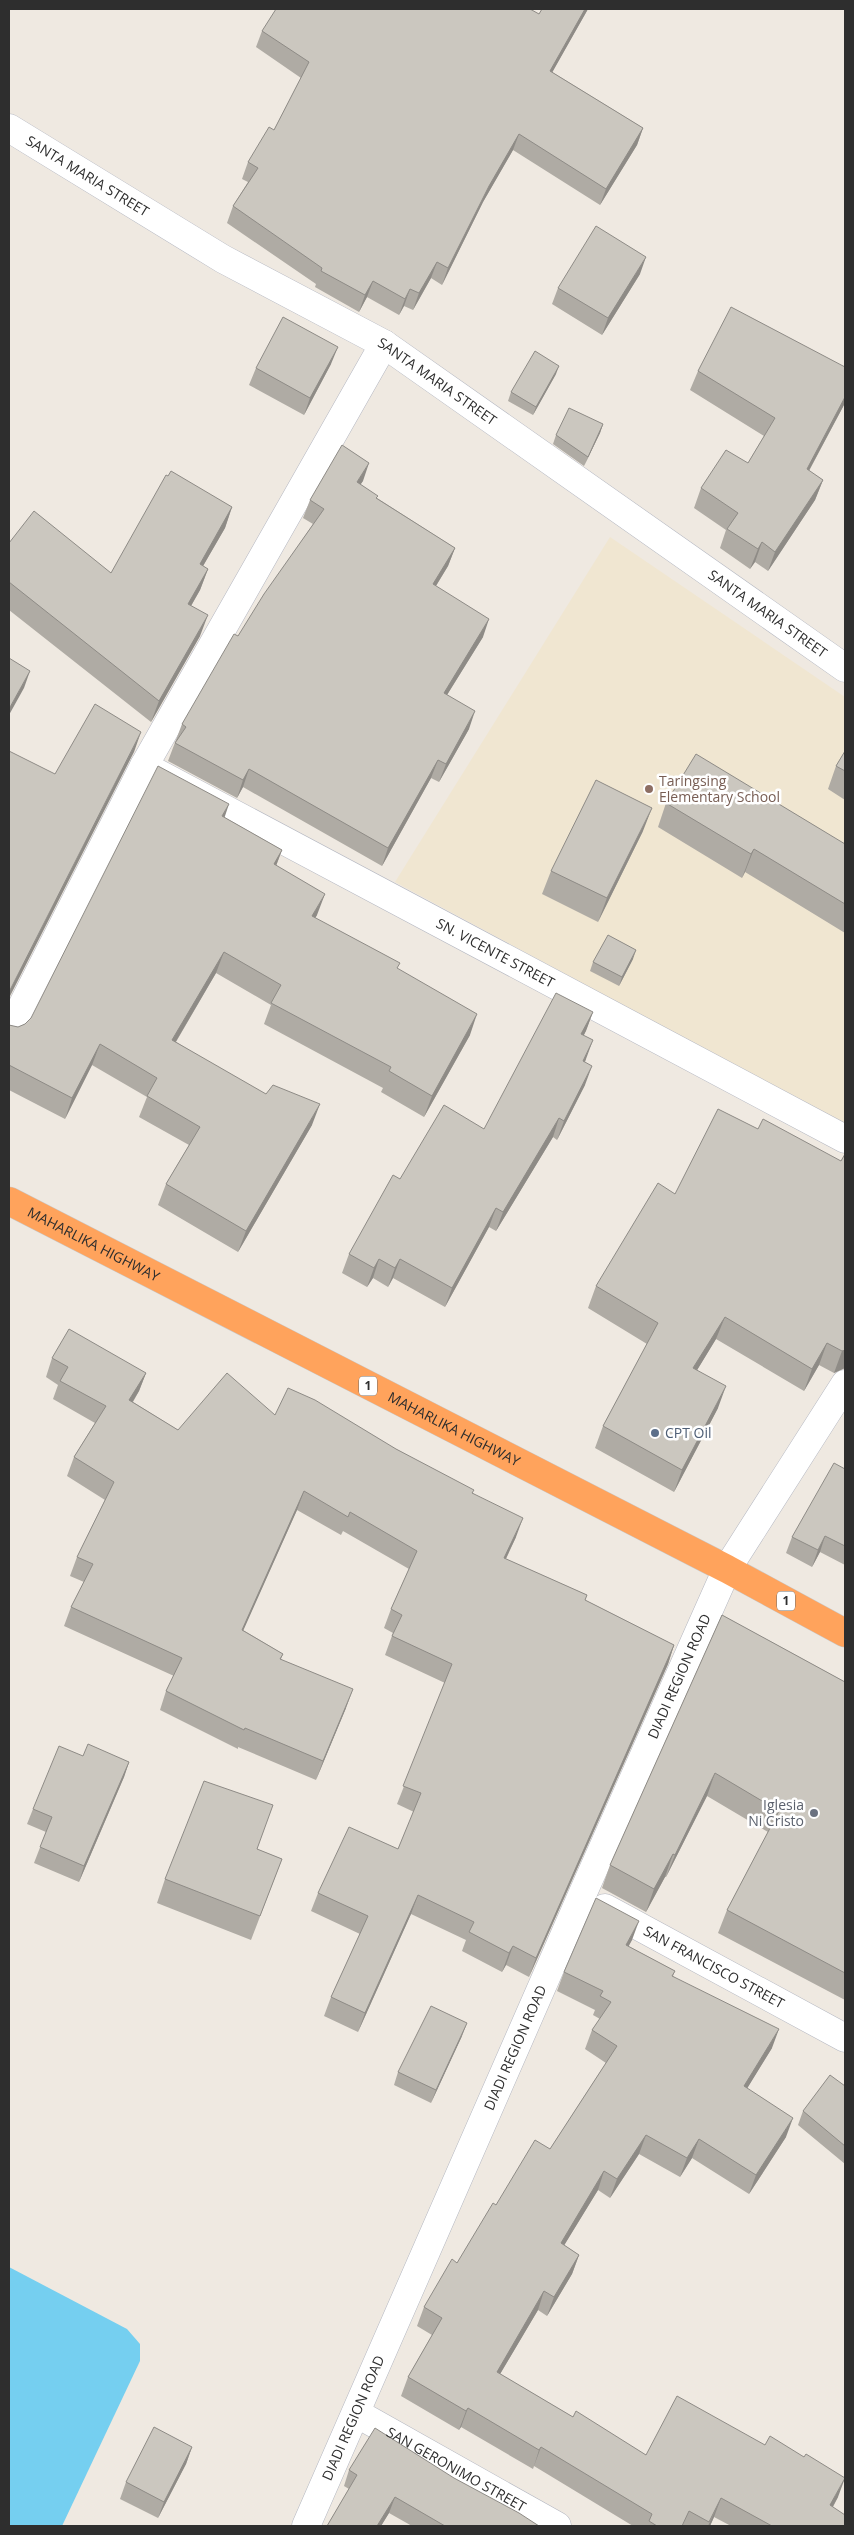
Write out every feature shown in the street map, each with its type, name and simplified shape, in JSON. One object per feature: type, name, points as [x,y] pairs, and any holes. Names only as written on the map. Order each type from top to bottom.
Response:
[{"type":"highway","name":"MAHARLIKA HIGHWAY","points":[[9,1201],[727,1570],[845,1633]]},
{"type":"street","name":"SANTA MARIA STREET","points":[[9,128],[223,259],[384,344],[845,668]]},
{"type":"street","points":[[9,1032],[144,766],[384,344]]},
{"type":"street","name":"SN. VICENTE STREET","points":[[144,766],[845,1139]]},
{"type":"street","name":"DIADI REGION ROAD","points":[[306,2526],[582,1895],[727,1570],[845,1384]]},
{"type":"street","name":"SAN FRANCISCO STREET","points":[[582,1895],[845,2038]]},
{"type":"street","name":"SAN GERONIMO STREET","points":[[356,2413],[557,2526]]},
{"type":"shaded area","name":"Taringsing Elementary School","points":[[610,537],[845,697],[845,1125],[395,882]]},
{"type":"water","points":[[9,2267],[127,2329],[140,2344],[140,2361],[62,2526],[9,2526]]},
{"type":"building","points":[[276,9],[530,9],[539,14],[542,9],[585,9],[550,71],[643,128],[606,189],[519,134],[489,186],[448,268],[437,262],[419,293],[410,289],[405,299],[373,281],[365,295],[321,271],[322,268],[233,206],[258,168],[248,162],[269,127],[274,130],[309,62],[262,31]]},
{"type":"building","points":[[596,226],[646,257],[608,318],[558,288]]},
{"type":"building","points":[[731,307],[845,367],[845,397],[807,469],[823,480],[775,552],[762,542],[758,549],[727,529],[738,513],[701,488],[726,450],[748,463],[775,418],[698,371]]},
{"type":"building","points":[[283,317],[338,347],[310,398],[256,368]]},
{"type":"building","points":[[535,351],[559,366],[536,407],[511,392]]},
{"type":"building","points":[[569,408],[603,424],[588,457],[556,435]]},
{"type":"building","points":[[342,445],[369,463],[357,482],[378,496],[376,498],[455,548],[433,584],[489,619],[444,693],[475,711],[446,764],[438,760],[388,848],[249,769],[243,780],[175,743],[186,727],[182,724],[234,634],[238,636],[264,594],[324,509],[310,500]]},
{"type":"building","points":[[171,471],[232,507],[200,564],[208,569],[188,604],[208,615],[159,701],[9,582],[9,543],[34,511],[111,573],[166,475],[168,476]]},
{"type":"building","points":[[9,658],[30,671],[9,709]]},
{"type":"building","points":[[95,704],[141,732],[9,992],[9,751],[55,774]]},
{"type":"building","points":[[845,751],[845,771],[836,766]]},
{"type":"building","points":[[696,754],[845,844],[845,904],[754,849],[751,854],[666,803]]},
{"type":"building","points":[[158,766],[229,804],[222,816],[282,850],[274,864],[325,894],[312,916],[400,963],[397,968],[477,1014],[432,1096],[389,1071],[391,1067],[271,1003],[281,985],[224,952],[172,1040],[266,1094],[273,1085],[320,1104],[246,1231],[166,1184],[200,1127],[147,1096],[157,1078],[100,1044],[72,1098],[9,1065],[9,1025],[18,1027],[25,1024],[31,1018]]},
{"type":"building","points":[[596,780],[652,808],[607,898],[551,871]]},
{"type":"building","points":[[608,935],[636,950],[622,977],[593,962]]},
{"type":"building","points":[[556,993],[593,1012],[581,1034],[593,1040],[583,1061],[592,1066],[564,1121],[559,1118],[503,1212],[496,1208],[452,1288],[400,1259],[395,1268],[379,1259],[374,1268],[349,1254],[393,1175],[400,1179],[444,1105],[484,1129]]},
{"type":"building","points":[[718,1109],[758,1129],[763,1119],[841,1161],[845,1154],[845,1350],[842,1351],[827,1343],[812,1369],[725,1317],[693,1368],[726,1386],[682,1470],[603,1426],[658,1323],[596,1286],[658,1183],[675,1194]]},
{"type":"building","points":[[69,1329],[146,1373],[129,1400],[178,1430],[227,1373],[275,1415],[288,1388],[315,1400],[396,1449],[474,1490],[472,1493],[523,1518],[504,1558],[587,1595],[585,1600],[674,1645],[536,1958],[513,1946],[509,1953],[469,1932],[474,1922],[418,1895],[365,2013],[331,1997],[368,1916],[318,1893],[349,1827],[398,1849],[421,1793],[403,1786],[452,1664],[392,1636],[402,1615],[391,1609],[417,1551],[350,1512],[348,1517],[304,1491],[242,1630],[283,1654],[280,1659],[353,1689],[323,1761],[245,1728],[244,1730],[166,1691],[182,1658],[71,1607],[93,1564],[77,1557],[114,1482],[74,1457],[106,1406],[60,1381],[68,1367],[52,1358]]},
{"type":"building","points":[[834,1463],[845,1469],[845,1546],[825,1536],[818,1550],[792,1537]]},
{"type":"building","points":[[722,1615],[845,1682],[845,1973],[727,1910],[779,1811],[715,1773],[675,1855],[673,1854],[654,1889],[610,1865]]},
{"type":"building","points":[[88,1744],[129,1762],[84,1866],[40,1847],[52,1817],[33,1809],[59,1746],[83,1756]]},
{"type":"building","points":[[204,1781],[273,1805],[257,1849],[282,1859],[260,1916],[165,1879]]},
{"type":"building","points":[[596,1898],[639,1921],[626,1945],[675,1971],[672,1976],[779,2029],[744,2086],[793,2118],[756,2175],[699,2139],[687,2158],[646,2135],[617,2179],[604,2171],[561,2243],[579,2255],[554,2297],[544,2291],[497,2372],[573,2417],[576,2411],[646,2455],[677,2396],[765,2445],[770,2436],[804,2457],[806,2454],[845,2478],[830,2505],[845,2515],[845,2526],[772,2526],[721,2498],[709,2522],[689,2511],[682,2526],[657,2526],[649,2521],[652,2514],[541,2447],[539,2450],[468,2408],[466,2411],[408,2377],[442,2318],[424,2307],[452,2259],[457,2263],[493,2203],[496,2205],[535,2140],[550,2149],[617,2046],[592,2030],[611,2002],[600,1996],[603,1991],[564,1972]]},
{"type":"building","points":[[431,2006],[467,2023],[436,2090],[398,2072]]},
{"type":"building","points":[[830,2075],[845,2086],[845,2146],[803,2111]]},
{"type":"building","points":[[154,2427],[192,2447],[164,2502],[126,2482]]},
{"type":"building","points":[[375,2428],[454,2478],[539,2526],[445,2526],[395,2497],[377,2526],[327,2526],[357,2475],[349,2470]]},
{"type":"place","name":"Taringsing Elementary School","points":[[649,789]]},
{"type":"place","name":"CPT Oil","points":[[655,1433]]},
{"type":"place","name":"Iglesia Ni Cristo","points":[[814,1813]]}]
